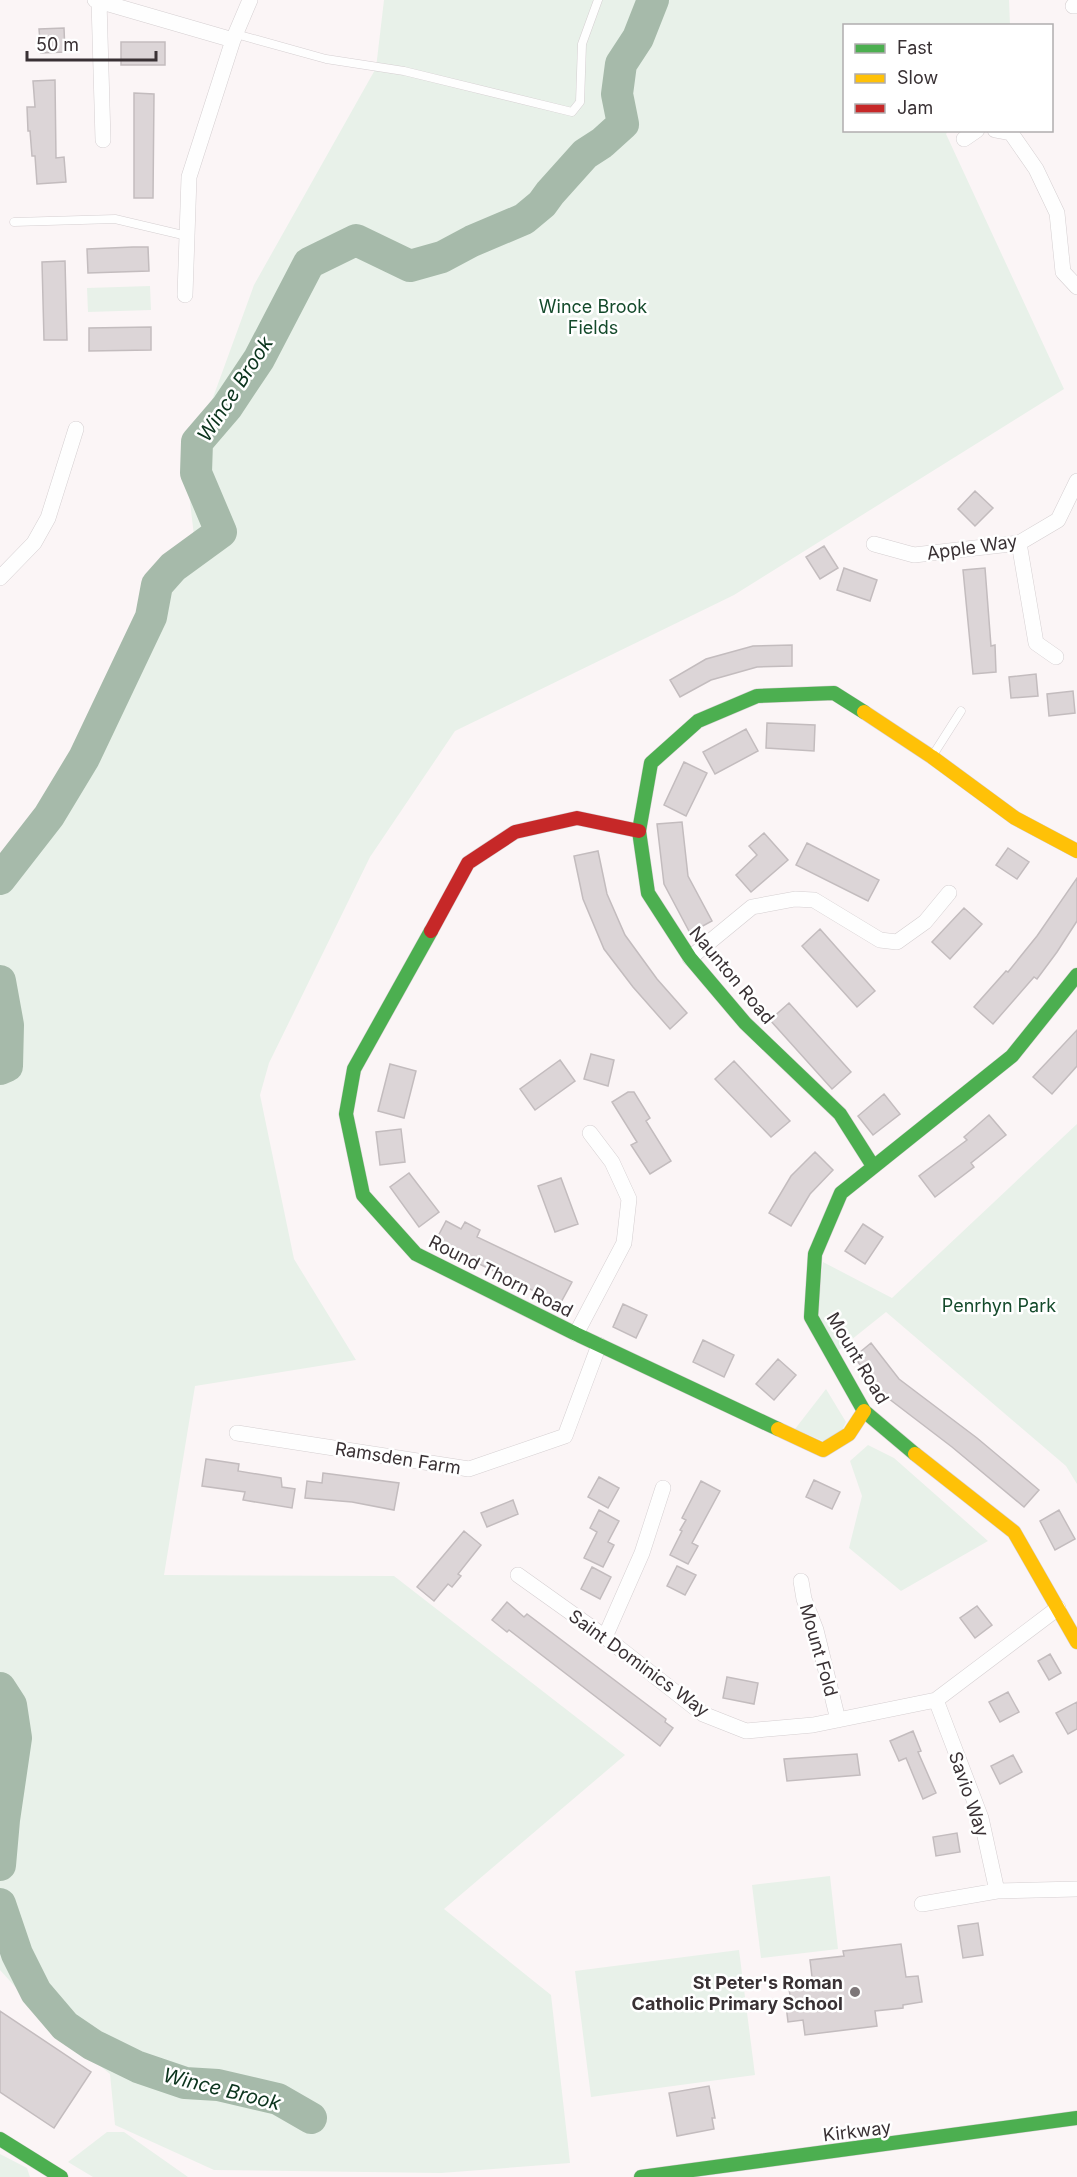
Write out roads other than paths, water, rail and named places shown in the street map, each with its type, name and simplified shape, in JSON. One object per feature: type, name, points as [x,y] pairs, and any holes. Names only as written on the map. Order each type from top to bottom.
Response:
[{"type":"street","points":[[185,295],[189,177],[235,37],[250,0]]},
{"type":"street","points":[[103,140],[97,1],[235,37]]},
{"type":"street","points":[[964,139],[974,132]]},
{"type":"street","points":[[1006,132],[1011,133],[1036,169],[1058,213],[1064,272],[1077,287]]},
{"type":"street","points":[[3,569],[34,543],[48,518],[76,429]]},
{"type":"street","name":"Apple Way","points":[[874,544],[914,555],[1018,543],[1058,520],[1077,481]]},
{"type":"street","points":[[1018,543],[1036,643],[1056,657]]},
{"type":"street","name":"Naunton Road","points":[[873,1166],[840,1114],[745,1023],[690,958],[648,893],[639,831],[651,763],[698,721],[757,696],[834,693],[932,757],[1015,818],[1077,851]]},
{"type":"street","name":"Round Thorn Road","points":[[639,831],[577,818],[515,832],[468,863],[354,1070],[346,1114],[363,1195],[416,1254],[576,1334],[823,1450],[849,1434],[864,1410]]},
{"type":"street","points":[[690,958],[752,907],[795,900],[814,900],[880,940],[897,942],[925,922],[949,893]]},
{"type":"street","name":"Mount Road","points":[[1077,975],[1012,1056],[840,1193],[815,1254],[811,1317],[864,1410],[899,1442],[1014,1532],[1077,1642]]},
{"type":"street","points":[[576,1334],[624,1243],[629,1199],[612,1162],[590,1133]]},
{"type":"street","name":"Ramsden Farm","points":[[237,1433],[469,1469],[565,1436],[599,1345]]},
{"type":"street","points":[[605,1637],[642,1553],[663,1488]]},
{"type":"street","name":"Saint Dominics Way","points":[[518,1575],[605,1637],[703,1713],[746,1731],[813,1725],[936,1700],[1058,1608]]},
{"type":"street","name":"Mount Fold","points":[[801,1581],[804,1599],[816,1630],[838,1720]]},
{"type":"street","name":"Savio Way","points":[[936,1700],[981,1818],[997,1891]]},
{"type":"street","points":[[922,1904],[997,1891],[1077,1889]]},
{"type":"street","name":"Kirkway","points":[[641,2177],[1077,2118]]},
{"type":"street","points":[[0,2139],[61,2177]]},
{"type":"lane","points":[[235,37],[326,59],[404,71],[572,112],[580,102],[582,44],[598,0]]},
{"type":"lane","points":[[14,222],[115,219],[187,236]]},
{"type":"lane","points":[[932,757],[961,711]]},
{"type":"waterway","name":"Wince Brook","points":[[0,879],[49,816],[84,758],[151,617],[157,585],[173,567],[221,532],[196,473],[197,442],[227,407],[259,359],[309,263],[356,240],[410,266],[442,257],[472,241],[524,219],[542,204],[585,154],[602,143],[623,124],[617,94],[621,64],[638,38],[653,0]]},
{"type":"waterway","name":"Wince Brook","points":[[0,981],[8,1025],[7,1066],[0,1069]]},
{"type":"waterway","name":"Wince Brook","points":[[0,1688],[11,1705],[16,1738],[0,1865]]},
{"type":"waterway","name":"Wince Brook","points":[[0,1904],[17,1954],[36,1992],[65,2026],[93,2045],[138,2067],[185,2083],[218,2085],[278,2099],[311,2118]]},
{"type":"place","name":"St Peter's Roman Catholic Primary School","points":[[855,1992]]},
{"type":"park label","name":"Wince Brook Fields","points":[[593,316]]},
{"type":"park label","name":"Penrhyn Park","points":[[999,1305]]}]
